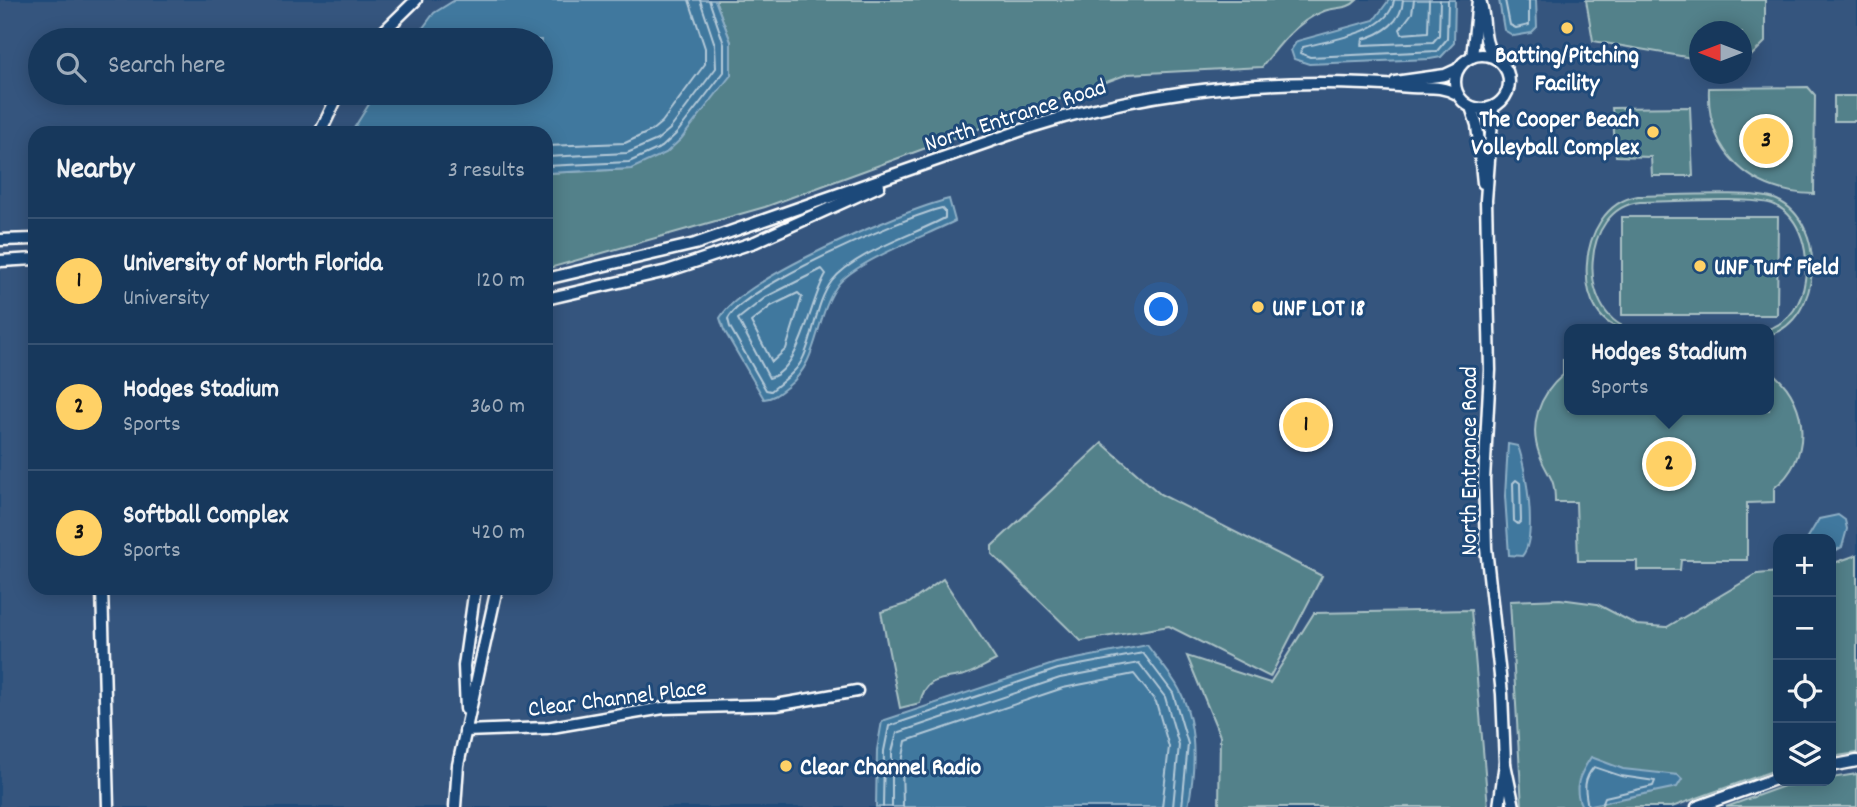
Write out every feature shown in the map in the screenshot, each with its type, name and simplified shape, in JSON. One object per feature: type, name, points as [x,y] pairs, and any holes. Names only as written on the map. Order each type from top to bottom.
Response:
[{"type":"street","points":[[387,28],[416,0]]},
{"type":"street","points":[[1472,57],[1479,0]]},
{"type":"street","points":[[1471,107],[1493,107],[1506,96],[1509,82],[1505,68],[1484,40],[1484,12],[1479,0]]},
{"type":"street","points":[[1391,83],[1445,75],[1458,69],[1472,57],[1484,55],[1495,58]]},
{"type":"street","points":[[1457,93],[1455,85],[1458,69]]},
{"type":"street","points":[[1391,83],[1444,87],[1457,93],[1471,107],[1477,125],[1486,200]]},
{"type":"street","name":"North Entrance Road","points":[[553,277],[691,245],[1079,112],[1159,93],[1269,84],[1391,83]]},
{"type":"street","points":[[323,126],[333,105]]},
{"type":"street","points":[[1486,200],[1493,107]]},
{"type":"street","name":"North Entrance Road","points":[[553,297],[667,271],[714,256],[841,205],[905,173]]},
{"type":"street","name":"North Entrance Road","points":[[1486,200],[1490,370],[1484,514],[1501,670],[1505,763]]},
{"type":"street","points":[[0,240],[28,239]]},
{"type":"street","points":[[691,245],[703,248],[714,256]]},
{"type":"street","points":[[0,261],[28,259]]},
{"type":"street","points":[[102,595],[108,807]]},
{"type":"street","points":[[467,720],[464,666],[474,595]]},
{"type":"street","points":[[455,807],[458,765],[495,595]]},
{"type":"street","name":"Clear Channel Place","points":[[465,731],[546,728],[663,708],[776,705],[856,691]]},
{"type":"street","points":[[1836,765],[1857,761]]},
{"type":"street","points":[[1499,807],[1505,763]]},
{"type":"street","points":[[1505,763],[1514,807]]},
{"type":"street","points":[[1697,807],[1773,780]]},
{"type":"shaded area","points":[[0,0],[455,0],[434,13],[424,28],[28,28],[28,105],[372,105],[357,126],[28,126],[28,595],[553,595],[553,180],[704,135],[798,0],[1857,0],[1857,807],[0,807]]},
{"type":"green space","points":[[715,0],[1357,0],[1349,6],[1327,10],[1304,22],[1281,43],[1262,67],[1128,74],[765,207],[553,267],[553,173],[631,169],[731,75],[731,42]]},
{"type":"green space","points":[[1586,0],[1765,0],[1765,42],[1752,55],[1752,21],[1689,21],[1689,57],[1593,41]]},
{"type":"green space","points":[[1808,87],[1815,95],[1814,194],[1771,186],[1737,165],[1715,132],[1710,111],[1709,88]]},
{"type":"green space","points":[[1834,96],[1857,96],[1857,121],[1834,121]]},
{"type":"green space","name":"The Cooper Beach Volleyball Complex","points":[[1690,107],[1693,176],[1652,176],[1651,157],[1616,156],[1612,108]]},
{"type":"green space","points":[[1731,194],[1777,200],[1793,212],[1805,229],[1811,249],[1812,270],[1808,292],[1800,311],[1787,326],[1774,332],[1774,327],[1783,322],[1798,304],[1806,270],[1802,238],[1792,219],[1784,211],[1775,205],[1749,201],[1640,202],[1620,208],[1606,222],[1597,240],[1593,261],[1594,283],[1600,303],[1613,319],[1622,324],[1610,324],[1596,310],[1589,290],[1587,266],[1591,242],[1601,221],[1616,205],[1638,196]]},
{"type":"green space","name":"UNF Turf Field","points":[[1622,217],[1778,217],[1777,315],[1622,315]]},
{"type":"green space","points":[[1564,360],[1564,415],[1774,415],[1775,361],[1775,375],[1795,401],[1800,416],[1800,447],[1795,462],[1774,488],[1774,502],[1747,503],[1747,560],[1681,560],[1680,570],[1637,570],[1637,561],[1578,561],[1576,502],[1555,502],[1552,481],[1540,456],[1535,434],[1542,402],[1563,375]]},
{"type":"green space","points":[[1102,443],[1160,494],[1322,576],[1270,677],[1169,626],[1081,641],[992,554],[992,546]]},
{"type":"green space","points":[[1857,555],[1857,753],[1836,756],[1836,597],[1836,562]]},
{"type":"green space","points":[[1773,572],[1773,771],[1672,807],[1522,807],[1510,601],[1560,599],[1597,604],[1637,625],[1667,627],[1757,574]]},
{"type":"green space","points":[[943,579],[996,660],[969,673],[934,682],[925,689],[920,703],[900,708],[881,612],[909,603]]},
{"type":"green space","points":[[1471,610],[1488,807],[1219,807],[1220,736],[1187,656],[1270,683],[1314,613]]},
{"type":"green space","points":[[1857,774],[1857,807],[1726,807],[1784,786],[1836,786],[1836,777]]},
{"type":"water","points":[[455,0],[715,0],[731,42],[731,75],[681,139],[666,153],[631,169],[553,173],[553,126],[355,126],[368,105],[553,105],[553,28],[423,28],[434,13]]},
{"type":"water","points":[[1389,0],[1455,0],[1454,43],[1441,57],[1430,59],[1309,64],[1294,59],[1291,50],[1297,41],[1374,20]]},
{"type":"water","points":[[1499,0],[1536,0],[1537,27],[1531,33],[1514,36],[1504,30]]},
{"type":"water","points":[[949,199],[955,221],[874,259],[858,268],[837,286],[824,312],[806,365],[787,387],[764,399],[724,330],[720,318],[734,302],[759,284],[825,248],[896,217]]},
{"type":"water","points":[[1508,444],[1518,446],[1527,486],[1529,534],[1522,556],[1509,555],[1505,496]]},
{"type":"water","points":[[1838,515],[1845,520],[1847,529],[1842,547],[1836,550],[1836,534],[1810,534],[1819,519]]},
{"type":"water","points":[[1147,645],[1176,683],[1190,718],[1194,762],[1188,807],[876,807],[877,750],[882,721],[1056,663]]},
{"type":"water","points":[[1591,757],[1623,769],[1678,775],[1682,779],[1677,787],[1582,807],[1578,794],[1579,781]]},
{"type":"place","name":"Batting/Pitching Facility","points":[[1567,28]]},
{"type":"place","name":"The Cooper Beach Volleyball Complex","points":[[1653,132]]},
{"type":"place","name":"Softball Complex","points":[[1766,141]]},
{"type":"place","name":"UNF Turf Field","points":[[1700,266]]},
{"type":"place","name":"UNF LOT 18","points":[[1258,307]]},
{"type":"place","name":"University of North Florida","points":[[1306,425]]},
{"type":"place","name":"Hodges Stadium","points":[[1669,464]]},
{"type":"place","name":"Clear Channel Radio","points":[[786,766]]}]
